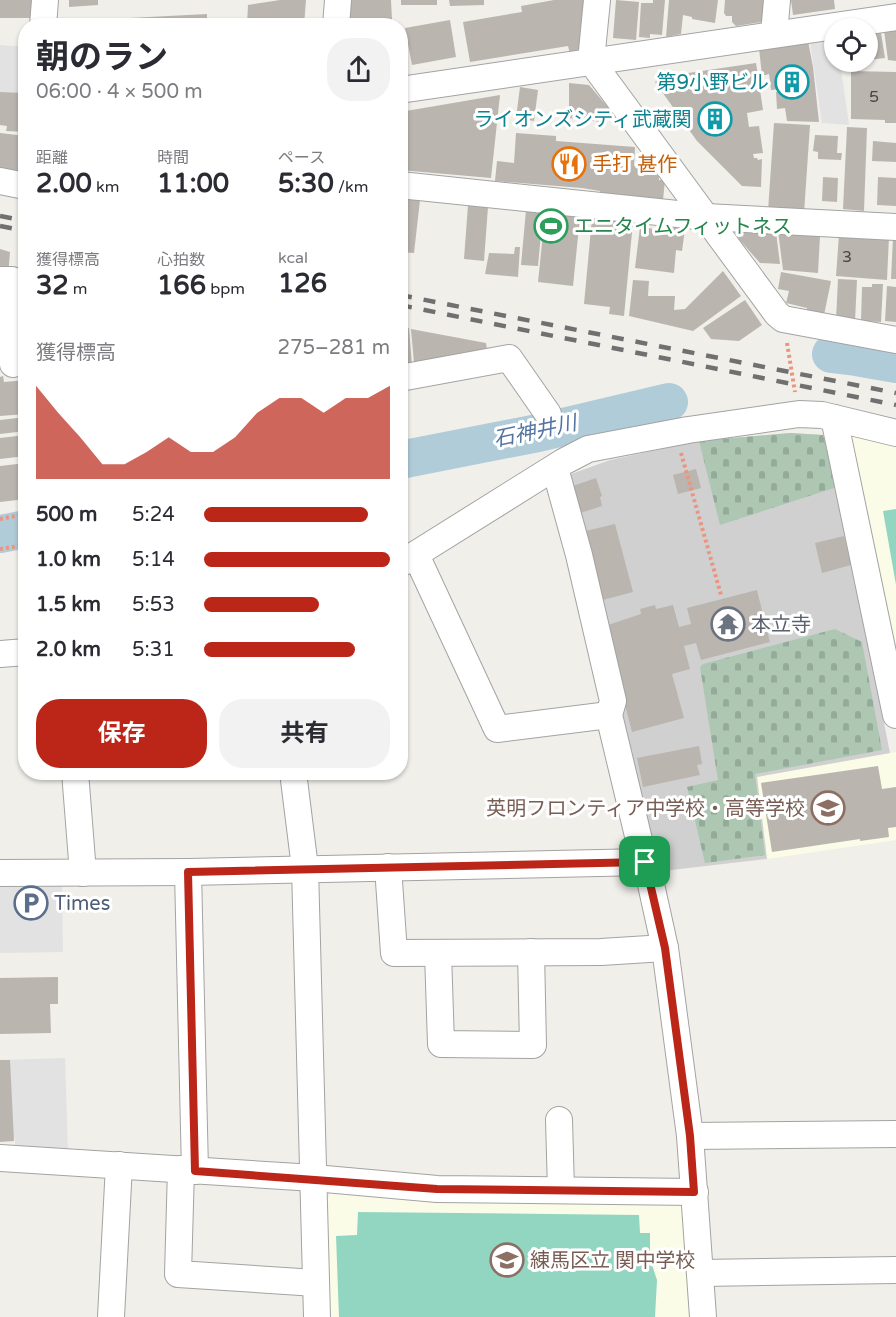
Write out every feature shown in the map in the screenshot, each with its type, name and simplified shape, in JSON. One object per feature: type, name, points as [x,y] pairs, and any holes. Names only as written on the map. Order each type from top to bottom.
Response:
[{"type":"street","points":[[44,18],[45,0]]},
{"type":"street","points":[[337,18],[338,0]]},
{"type":"street","points":[[597,0],[591,61],[780,316],[896,340]]},
{"type":"street","points":[[774,34],[777,0]]},
{"type":"street","points":[[408,89],[896,17]]},
{"type":"street","points":[[0,182],[18,185]]},
{"type":"street","points":[[408,186],[706,217],[896,227]]},
{"type":"street","points":[[0,280],[12,280],[13,364]]},
{"type":"street","points":[[408,377],[509,358],[548,414]]},
{"type":"street","points":[[609,715],[497,729],[408,559],[588,449],[675,432],[799,414],[834,418],[896,433]]},
{"type":"street","points":[[834,418],[896,714]]},
{"type":"street","points":[[555,468],[579,555],[613,701],[609,715],[665,948],[690,1136],[703,1317]]},
{"type":"street","points":[[0,654],[18,653]]},
{"type":"street","points":[[76,780],[83,873]]},
{"type":"street","points":[[294,780],[305,868],[316,1317]]},
{"type":"street","points":[[0,873],[188,872],[645,862]]},
{"type":"street","points":[[388,867],[394,953],[601,952],[665,948]]},
{"type":"street","points":[[188,872],[188,1170],[178,1274],[316,1283]]},
{"type":"street","points":[[438,953],[441,1044],[533,1046],[531,952]]},
{"type":"street","points":[[559,1120],[561,1190]]},
{"type":"street","points":[[690,1136],[896,1134]]},
{"type":"street","points":[[0,1158],[314,1178],[437,1189],[694,1192]]},
{"type":"street","points":[[111,1317],[119,1165]]},
{"type":"street","points":[[700,1273],[896,1270]]},
{"type":"path","points":[[780,316],[799,414]]},
{"type":"path","points":[[675,432],[721,595]]},
{"type":"path","points":[[0,519],[18,516]]},
{"type":"path","points":[[0,549],[18,546]]},
{"type":"shaded area","points":[[824,40],[824,72],[841,72],[849,125],[822,123],[810,42]]},
{"type":"shaded area","points":[[0,45],[18,46],[18,93],[0,92]]},
{"type":"shaded area","name":"本立寺","points":[[790,433],[823,435],[837,487],[890,753],[757,777],[767,859],[654,872],[563,477],[610,460],[699,441]]},
{"type":"shaded area","points":[[850,435],[896,446],[896,654]]},
{"type":"shaded area","name":"英明フロンティア中学校・高等学校","points":[[896,752],[896,840],[767,859],[757,777]]},
{"type":"shaded area","points":[[62,883],[63,952],[0,953],[0,884]]},
{"type":"shaded area","points":[[65,1058],[68,1151],[15,1146],[15,1138],[0,1139],[0,1060]]},
{"type":"shaded area","name":"練馬区立 関中学校","points":[[331,1191],[684,1202],[690,1317],[327,1317],[326,1203]]},
{"type":"green space","points":[[790,433],[823,435],[837,487],[720,525],[699,441]]},
{"type":"green space","points":[[896,509],[896,585],[883,511]]},
{"type":"green space","points":[[835,629],[862,642],[882,750],[755,774],[765,855],[705,863],[687,787],[718,780],[700,667],[703,664]]},
{"type":"green space","name":"練馬区立 関中学校","points":[[358,1212],[639,1215],[640,1233],[650,1233],[650,1259],[657,1280],[655,1317],[339,1317],[336,1236],[357,1235]]},
{"type":"building","points":[[0,0],[38,0],[38,18],[0,18]]},
{"type":"building","points":[[69,0],[98,0],[98,5],[69,7]]},
{"type":"building","points":[[280,0],[306,0],[305,18],[247,18],[248,5]]},
{"type":"building","points":[[346,0],[391,0],[392,18],[345,18]]},
{"type":"building","points":[[401,0],[437,0],[437,5],[401,5]]},
{"type":"building","points":[[449,0],[484,0],[484,5],[450,6]]},
{"type":"building","points":[[554,0],[592,0],[584,49],[570,54],[568,46],[470,62],[463,22],[522,12],[521,6]]},
{"type":"building","points":[[616,0],[639,2],[636,40],[613,38]]},
{"type":"building","points":[[653,0],[665,0],[662,35],[650,34],[650,38],[639,37],[641,3],[653,3]]},
{"type":"building","points":[[669,0],[718,0],[715,23],[683,15],[681,34],[666,37]]},
{"type":"building","points":[[725,0],[771,0],[770,17],[762,22],[736,26],[732,22],[732,16],[726,16],[724,13]]},
{"type":"building","points":[[791,0],[834,0],[835,9],[793,15]]},
{"type":"building","points":[[207,14],[207,18],[130,18]]},
{"type":"building","points":[[450,20],[456,57],[412,65],[408,27]]},
{"type":"building","points":[[896,28],[896,61],[888,60],[884,30]]},
{"type":"building","points":[[878,33],[881,33],[885,58],[878,59]]},
{"type":"building","name":"第9小野ビル","points":[[808,41],[819,122],[787,121],[785,108],[777,109],[776,92],[780,92],[780,89],[771,90],[769,74],[762,76],[759,48]]},
{"type":"building","name":"ライオンズシティ武蔵関","points":[[756,63],[763,110],[747,113],[749,127],[759,126],[763,153],[753,154],[754,158],[762,159],[761,187],[742,186],[697,141],[655,82],[661,77]]},
{"type":"building","points":[[851,72],[896,72],[896,123],[885,123],[885,120],[851,119]]},
{"type":"building","points":[[569,83],[589,85],[612,112],[602,122],[569,118]]},
{"type":"building","points":[[520,87],[538,90],[534,121],[516,118]]},
{"type":"building","points":[[0,92],[18,93],[18,132],[6,131],[7,126],[0,125]]},
{"type":"building","points":[[500,95],[491,178],[408,171],[408,111]]},
{"type":"building","points":[[774,123],[810,125],[804,213],[768,211]]},
{"type":"building","points":[[847,127],[867,128],[864,211],[843,209]]},
{"type":"building","points":[[0,133],[18,135],[18,172],[0,170]]},
{"type":"building","points":[[516,133],[556,136],[556,141],[635,147],[634,166],[647,166],[646,175],[659,175],[659,180],[665,180],[663,200],[600,196],[600,191],[582,188],[495,181],[497,161],[514,163]]},
{"type":"building","points":[[815,135],[838,136],[837,153],[842,153],[841,160],[818,159],[818,152],[813,151]]},
{"type":"building","points":[[873,141],[896,143],[896,162],[872,161]]},
{"type":"building","points":[[823,177],[838,178],[837,202],[822,201]]},
{"type":"building","points":[[878,177],[896,178],[896,206],[877,205]]},
{"type":"building","points":[[408,199],[420,200],[414,253],[408,253]]},
{"type":"building","points":[[468,205],[488,207],[484,261],[464,259]]},
{"type":"building","points":[[526,210],[543,212],[538,266],[521,265]]},
{"type":"building","points":[[545,214],[580,217],[573,286],[538,282]]},
{"type":"building","points":[[592,218],[633,222],[624,316],[609,314],[610,307],[584,304]]},
{"type":"building","points":[[671,220],[686,222],[682,251],[676,250],[674,273],[635,268],[640,227],[670,231]]},
{"type":"building","points":[[744,230],[776,232],[780,264],[760,263],[738,238]]},
{"type":"building","points":[[778,231],[820,236],[818,273],[783,270]]},
{"type":"building","points":[[839,235],[889,236],[887,280],[836,276]]},
{"type":"building","points":[[893,238],[896,238],[896,279],[891,279]]},
{"type":"building","points":[[515,247],[520,247],[518,277],[485,274],[489,253],[514,254]]},
{"type":"building","points":[[0,249],[10,252],[8,276],[0,275]]},
{"type":"building","points":[[723,271],[741,296],[693,331],[629,316],[633,280],[649,281],[648,296],[675,296],[674,310],[685,309]]},
{"type":"building","points":[[781,272],[831,281],[824,315],[807,312],[807,308],[786,303],[789,291],[778,289]]},
{"type":"building","points":[[838,279],[857,280],[855,321],[836,320]]},
{"type":"building","points":[[872,284],[883,284],[881,322],[861,321],[862,287],[872,287]]},
{"type":"building","points":[[887,286],[896,287],[896,322],[885,321]]},
{"type":"building","points":[[745,300],[762,325],[739,341],[711,339],[703,328]]},
{"type":"building","points":[[408,328],[409,328],[412,366],[408,366]]},
{"type":"building","points":[[411,329],[486,343],[487,349],[414,363]]},
{"type":"building","points":[[3,376],[4,382],[18,381],[18,415],[0,416],[0,377]]},
{"type":"building","points":[[18,418],[18,432],[0,434],[0,420]]},
{"type":"building","points":[[18,436],[18,457],[0,459],[0,438]]},
{"type":"building","points":[[18,464],[18,500],[0,502],[0,466]]},
{"type":"building","points":[[696,469],[701,488],[678,494],[673,475]]},
{"type":"building","points":[[596,478],[602,496],[600,497],[602,506],[574,515],[570,487]]},
{"type":"building","points":[[615,524],[633,592],[599,601],[581,532]]},
{"type":"building","points":[[844,536],[851,565],[822,573],[815,543]]},
{"type":"building","points":[[757,590],[770,642],[701,660],[696,643],[684,646],[690,669],[672,674],[684,718],[632,732],[605,626],[641,614],[640,609],[655,605],[656,609],[673,605],[679,627],[691,624],[687,608]]},
{"type":"building","points":[[699,746],[702,764],[697,765],[700,775],[643,787],[637,758]]},
{"type":"building","name":"英明フロンティア中学校・高等学校","points":[[878,766],[882,789],[896,787],[896,827],[888,828],[889,837],[772,852],[761,783]]},
{"type":"building","points":[[58,977],[58,1004],[50,1004],[51,1033],[0,1034],[0,978]]},
{"type":"building","points":[[0,1060],[10,1060],[14,1141],[0,1142]]},
{"type":"waterway","name":"石神井川","points":[[831,354],[896,364]]},
{"type":"waterway","name":"石神井川","points":[[408,458],[538,433],[669,402]]},
{"type":"waterway","name":"石神井川","points":[[0,534],[18,531]]},
{"type":"railway","points":[[0,216],[18,219]]},
{"type":"railway","points":[[0,226],[18,229]]},
{"type":"railway","points":[[408,297],[896,393]]},
{"type":"railway","points":[[408,307],[896,405]]},
{"type":"place","name":"第9小野ビル","points":[[792,82]]},
{"type":"place","name":"ライオンズシティ武蔵関","points":[[715,119]]},
{"type":"place","name":"手打 甚作","points":[[569,164]]},
{"type":"place","name":"エニタイムフィットネス","points":[[551,226]]},
{"type":"place","name":"本立寺","points":[[728,624]]},
{"type":"place","name":"英明フロンティア中学校・高等学校","points":[[828,808]]},
{"type":"place","name":"Times","points":[[31,903]]},
{"type":"place","name":"練馬区立 関中学校","points":[[507,1260]]},
{"type":"route","points":[[645,862],[665,948],[690,1136],[694,1192],[437,1189],[314,1178],[195,1171],[188,872],[645,862]]}]
